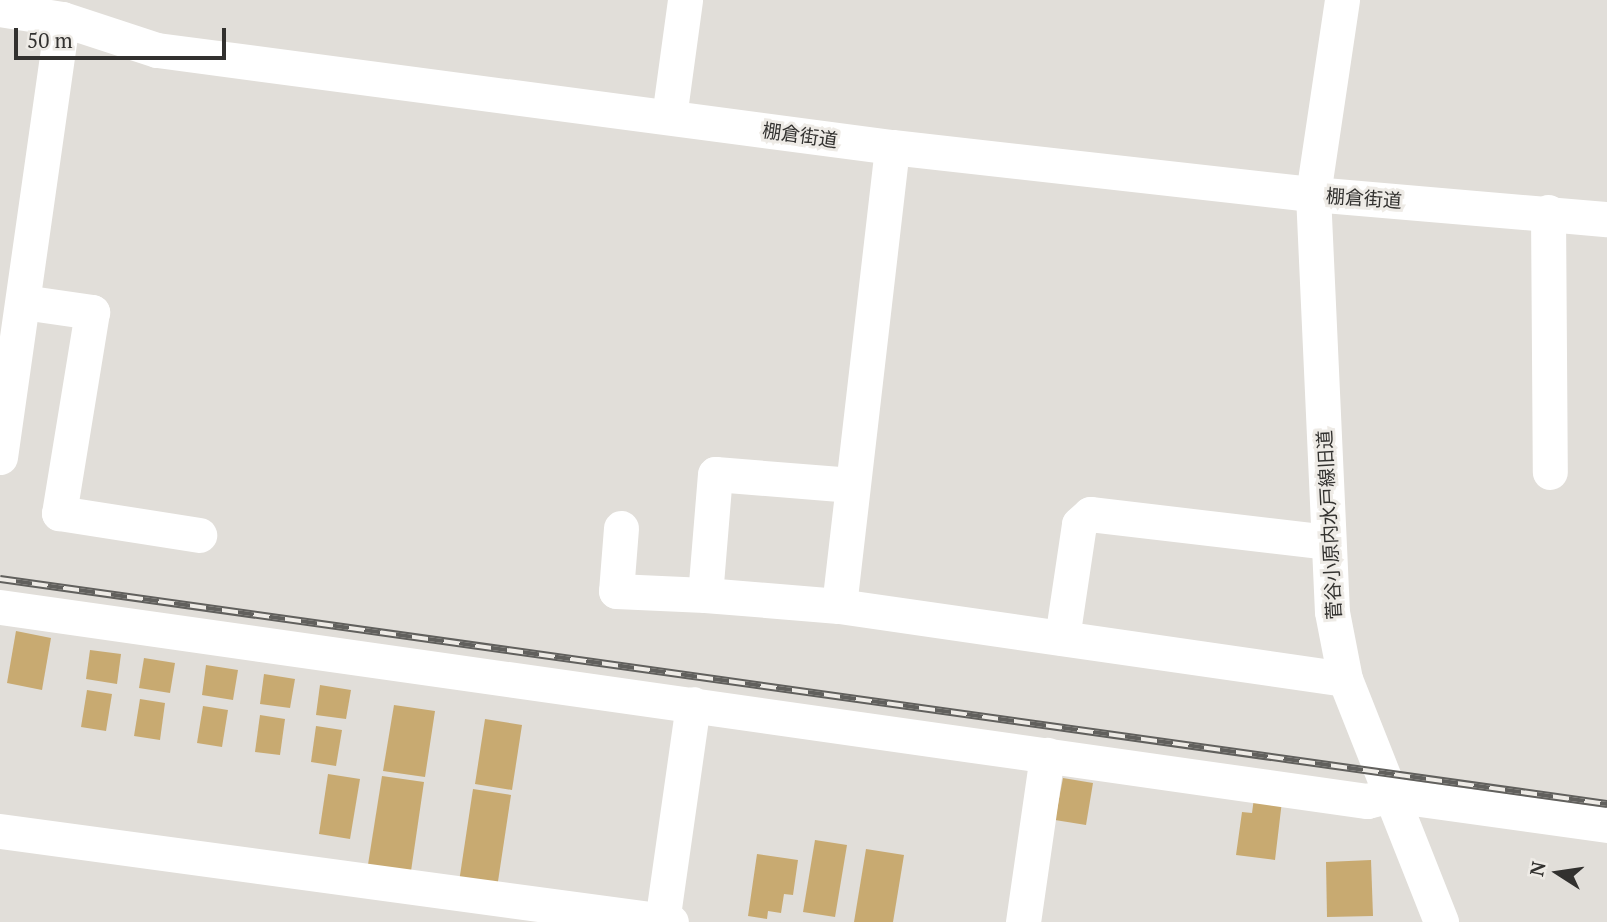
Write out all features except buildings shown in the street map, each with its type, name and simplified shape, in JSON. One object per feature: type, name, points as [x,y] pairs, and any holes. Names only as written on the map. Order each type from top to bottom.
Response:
[{"type":"street","points":[[668,117],[685,0]]},
{"type":"street","name":"菅谷小原内水戸線旧道","points":[[1342,0],[1313,194],[1332,612],[1345,679],[1441,922]]},
{"type":"street","name":"棚倉街道","points":[[0,9],[62,19],[157,50],[892,147],[1313,194],[1607,219]]},
{"type":"street","points":[[0,457],[62,19]]},
{"type":"street","points":[[839,606],[892,147]]},
{"type":"street","points":[[1548,212],[1550,472]]},
{"type":"street","points":[[23,302],[92,312],[59,513],[199,535]]},
{"type":"street","points":[[705,595],[715,474],[852,485]]},
{"type":"street","points":[[1062,638],[1079,524],[1090,514],[1327,542]]},
{"type":"street","points":[[621,528],[616,591],[839,606],[1345,679]]},
{"type":"street","points":[[0,607],[1367,801],[1391,795],[1607,825]]},
{"type":"street","points":[[0,831],[665,922],[694,704]]},
{"type":"street","points":[[1023,922],[1047,755]]},
{"type":"railway","points":[[0,579],[1607,804]]}]
